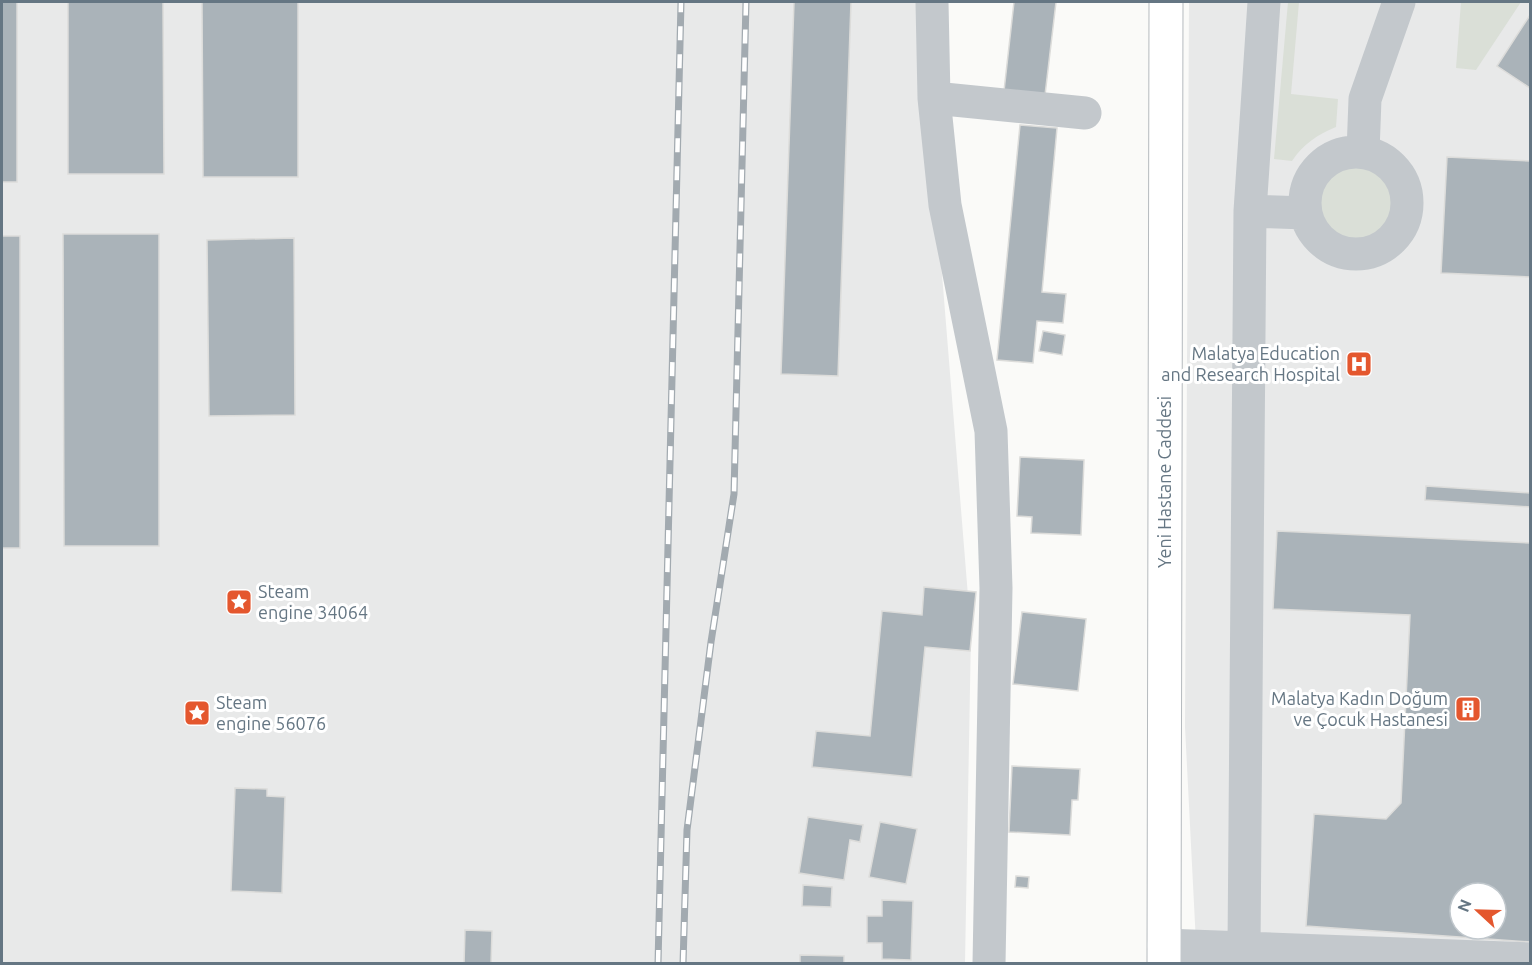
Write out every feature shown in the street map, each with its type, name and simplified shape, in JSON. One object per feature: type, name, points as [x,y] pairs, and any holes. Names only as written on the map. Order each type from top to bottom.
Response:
[{"type":"main road","name":"Yeni Hastane Caddesi","points":[[1164,954],[1166,2]]},
{"type":"street","points":[[932,2],[934,98],[945,205],[991,430],[996,588],[989,963]]},
{"type":"street","points":[[1245,948],[1250,211],[1264,2]]},
{"type":"street","points":[[1363,152],[1365,99],[1399,2]]},
{"type":"street","points":[[934,98],[1085,113]]},
{"type":"street","points":[[1347,152],[1363,152],[1379,157],[1393,167],[1403,181],[1408,198],[1406,215],[1399,231],[1388,244],[1372,252],[1355,254],[1338,251],[1323,242],[1312,229],[1306,213],[1305,195],[1310,180],[1319,167],[1332,157],[1347,152]]},
{"type":"street","points":[[1250,211],[1306,213]]},
{"type":"street","points":[[1164,954],[1245,948],[1530,959]]},
{"type":"shaded area","points":[[2,2],[920,2],[971,633],[965,963],[2,964]]},
{"type":"shaded area","name":"Malatya Education and Research Hospital","points":[[1189,2],[1530,2],[1530,963],[1197,963],[1185,727]]},
{"type":"shaded area","points":[[1288,2],[1299,2],[1291,94],[1338,99],[1336,127],[1311,141],[1292,161],[1274,159]]},
{"type":"shaded area","points":[[1461,2],[1521,2],[1476,70],[1456,68]]},
{"type":"shaded area","points":[[1355,159],[1370,162],[1383,171],[1392,184],[1395,199],[1392,214],[1383,227],[1370,236],[1355,239],[1340,236],[1327,227],[1318,214],[1315,199],[1318,184],[1327,171],[1340,162]]},
{"type":"building","points":[[2,2],[17,2],[17,182],[2,182]]},
{"type":"building","points":[[68,2],[163,2],[164,174],[68,174]]},
{"type":"building","points":[[202,2],[298,2],[298,177],[203,177]]},
{"type":"building","points":[[794,2],[851,2],[838,376],[781,374]]},
{"type":"building","points":[[1014,2],[1056,2],[1045,95],[1004,91]]},
{"type":"building","points":[[1530,15],[1530,88],[1497,66]]},
{"type":"building","points":[[1020,125],[1057,128],[1042,292],[1066,294],[1063,323],[1037,321],[1033,363],[997,360]]},
{"type":"building","points":[[1447,157],[1530,161],[1530,277],[1441,273]]},
{"type":"building","points":[[63,234],[159,234],[159,546],[64,546]]},
{"type":"building","points":[[2,236],[20,236],[20,548],[2,548]]},
{"type":"building","points":[[294,238],[295,415],[209,416],[207,240]]},
{"type":"building","points":[[1043,331],[1065,335],[1062,355],[1039,351]]},
{"type":"building","points":[[1020,457],[1084,460],[1081,535],[1031,533],[1032,517],[1017,516]]},
{"type":"building","points":[[1426,486],[1530,493],[1530,507],[1425,500]]},
{"type":"building","name":"Malatya Kadın Doğum ve Çocuk Hastanesi","points":[[1277,531],[1530,543],[1530,942],[1508,940],[1508,881],[1448,881],[1448,936],[1306,926],[1314,814],[1386,819],[1401,803],[1410,615],[1273,609]]},
{"type":"building","points":[[924,587],[976,592],[970,651],[925,647],[912,777],[812,767],[816,731],[870,736],[882,611],[922,615]]},
{"type":"building","points":[[1022,612],[1086,619],[1078,691],[1013,684]]},
{"type":"building","points":[[1012,766],[1080,769],[1078,800],[1072,800],[1070,835],[1009,832]]},
{"type":"building","points":[[235,788],[267,789],[267,796],[285,797],[282,893],[231,891]]},
{"type":"building","points":[[808,817],[863,825],[860,842],[850,840],[844,880],[799,873]]},
{"type":"building","points":[[880,822],[917,829],[906,884],[869,877]]},
{"type":"building","points":[[1016,876],[1029,877],[1028,888],[1015,887]]},
{"type":"building","points":[[803,885],[832,887],[831,907],[802,906]]},
{"type":"building","points":[[882,900],[913,901],[911,960],[882,959],[882,943],[867,943],[867,916],[882,916]]},
{"type":"building","points":[[465,930],[492,931],[491,964],[464,964]]},
{"type":"building","points":[[800,955],[844,956],[844,964],[800,964]]},
{"type":"railway","points":[[658,964],[681,2]]},
{"type":"railway","points":[[683,964],[687,830],[711,642],[734,494],[746,2]]},
{"type":"place","name":"Malatya Education and Research Hospital","points":[[1359,364]]},
{"type":"place","name":"Steam engine 34064","points":[[239,602]]},
{"type":"place","name":"Malatya Kadın Doğum ve Çocuk Hastanesi","points":[[1468,709]]},
{"type":"place","name":"Steam engine 56076","points":[[197,713]]}]
